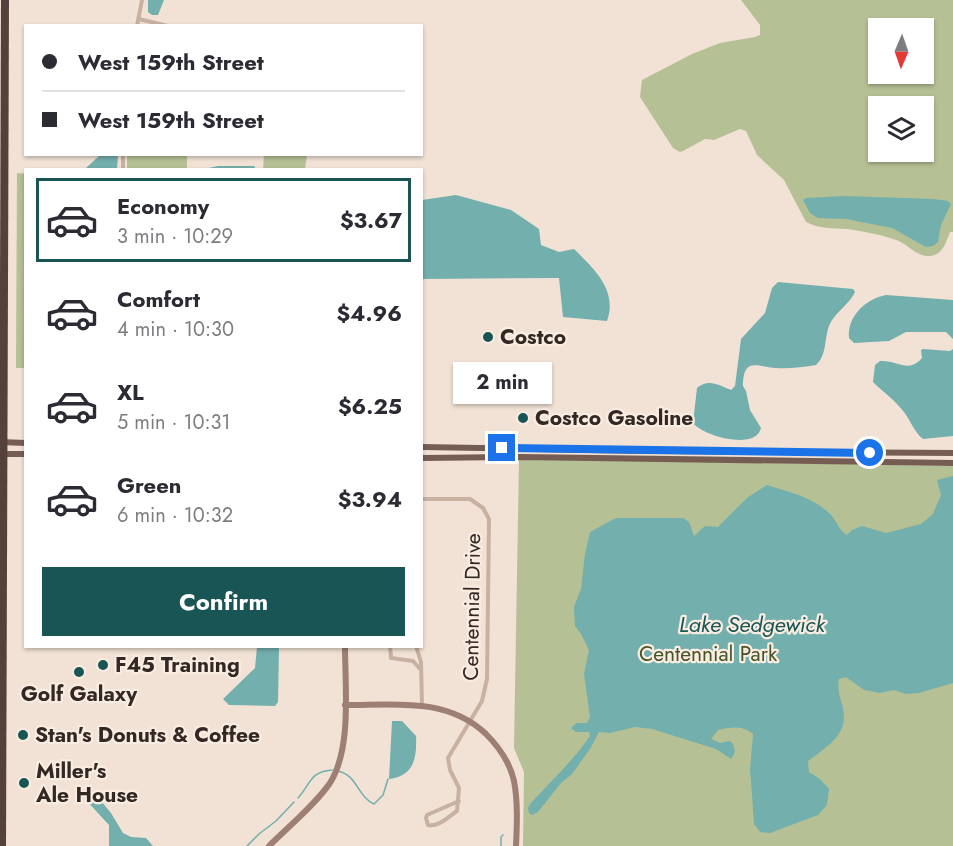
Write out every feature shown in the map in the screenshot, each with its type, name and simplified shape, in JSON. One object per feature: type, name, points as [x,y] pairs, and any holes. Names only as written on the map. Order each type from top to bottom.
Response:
[{"type":"highway","points":[[2,846],[5,0]]},
{"type":"main road","points":[[2,442],[24,443]]},
{"type":"main road","points":[[423,447],[953,453]]},
{"type":"main road","points":[[848,462],[849,453]]},
{"type":"main road","points":[[2,454],[24,454]]},
{"type":"main road","points":[[423,458],[520,456],[953,463]]},
{"type":"street","points":[[138,24],[142,0]]},
{"type":"street","points":[[139,19],[160,24]]},
{"type":"street","name":"Centennial Drive","points":[[423,499],[470,499],[483,508],[489,519],[487,679],[482,700],[448,758],[450,770],[459,788],[459,801]]},
{"type":"street","points":[[269,846],[329,783],[342,753],[345,648]]},
{"type":"street","points":[[390,648],[391,658],[413,661],[422,671]]},
{"type":"street","points":[[417,648],[422,671],[422,705]]},
{"type":"street","points":[[345,705],[422,705],[449,711],[470,720],[494,741],[511,772],[516,794],[516,846]]},
{"type":"street","points":[[459,801],[457,811],[440,824],[428,825],[427,814],[459,801]]},
{"type":"green space","points":[[741,0],[953,0],[953,232],[950,232],[938,253],[925,256],[887,237],[853,230],[821,227],[806,222],[784,180],[757,155],[746,131],[740,129],[714,140],[705,139],[680,152],[673,148],[640,97],[642,80],[692,54],[720,43],[760,35],[760,25]]},
{"type":"green space","points":[[127,156],[187,156],[187,168],[127,168]]},
{"type":"green space","points":[[264,156],[307,156],[305,168],[263,168]]},
{"type":"green space","points":[[17,173],[24,174],[24,368],[16,368]]},
{"type":"green space","name":"Centennial Park","points":[[519,460],[953,466],[953,846],[523,846],[524,772],[514,748]]},
{"type":"water","points":[[148,0],[164,0],[158,15],[148,12]]},
{"type":"water","points":[[99,156],[118,156],[117,168],[86,168]]},
{"type":"water","points":[[254,166],[255,168],[209,168]]},
{"type":"water","points":[[456,195],[511,210],[539,229],[541,245],[559,252],[574,249],[596,272],[607,290],[610,310],[607,321],[563,317],[559,278],[423,279],[423,200]]},
{"type":"water","points":[[844,196],[934,199],[948,201],[951,204],[941,225],[938,242],[926,247],[892,228],[846,219],[818,218],[810,213],[803,200]]},
{"type":"water","points":[[778,282],[853,289],[855,292],[831,321],[824,352],[816,365],[776,368],[753,365],[746,370],[743,386],[750,410],[761,428],[757,435],[750,439],[740,440],[707,433],[693,423],[697,388],[705,383],[731,390],[735,386],[741,339],[765,313],[772,288]]},
{"type":"water","points":[[886,295],[953,300],[953,339],[946,332],[906,332],[889,341],[854,343],[849,338],[849,330],[859,310],[872,300]]},
{"type":"water","points":[[953,349],[953,436],[923,439],[893,400],[873,382],[875,365],[880,361],[912,365],[922,358],[921,350],[950,351]]},
{"type":"water","name":"Lake Sedgewick","points":[[953,476],[953,683],[919,693],[905,694],[894,690],[880,693],[864,690],[846,677],[839,679],[843,726],[829,745],[808,761],[809,772],[829,789],[827,805],[818,815],[770,833],[760,832],[754,824],[750,770],[753,734],[736,727],[718,730],[711,739],[720,743],[730,741],[733,744],[735,752],[731,759],[716,749],[652,729],[635,727],[610,733],[599,732],[572,774],[561,783],[538,812],[532,815],[529,813],[528,808],[531,803],[590,736],[589,732],[576,732],[571,728],[576,723],[587,723],[590,717],[584,674],[589,650],[575,626],[574,607],[581,589],[590,532],[616,518],[683,518],[689,522],[694,536],[705,526],[718,527],[748,497],[767,485],[800,496],[822,507],[847,535],[862,526],[886,533],[921,524],[933,514],[941,495],[937,480]]},
{"type":"water","points":[[257,648],[279,648],[278,702],[275,706],[229,705],[223,699],[255,668]]},
{"type":"water","points":[[392,721],[402,721],[416,736],[416,744],[409,770],[389,779]]},
{"type":"water","points":[[91,789],[111,813],[123,833],[131,837],[146,838],[153,846],[109,846],[109,825],[85,799],[84,793]]},
{"type":"waterway","points":[[298,798],[315,776],[332,770]]},
{"type":"waterway","points":[[337,771],[349,776],[364,796],[374,804],[383,795],[388,779]]},
{"type":"waterway","points":[[247,846],[294,802]]},
{"type":"waterway","points":[[501,846],[503,835]]},
{"type":"place","name":"Costco","points":[[488,337]]},
{"type":"place","name":"Costco Gasoline","points":[[523,418]]},
{"type":"place","name":"F45 Training","points":[[103,665]]},
{"type":"place","name":"Golf Galaxy","points":[[79,672]]},
{"type":"place","name":"Stan's Donuts & Coffee","points":[[23,735]]},
{"type":"place","name":"Miller's Ale House","points":[[24,783]]},
{"type":"route","points":[[502,448],[870,453]]}]
